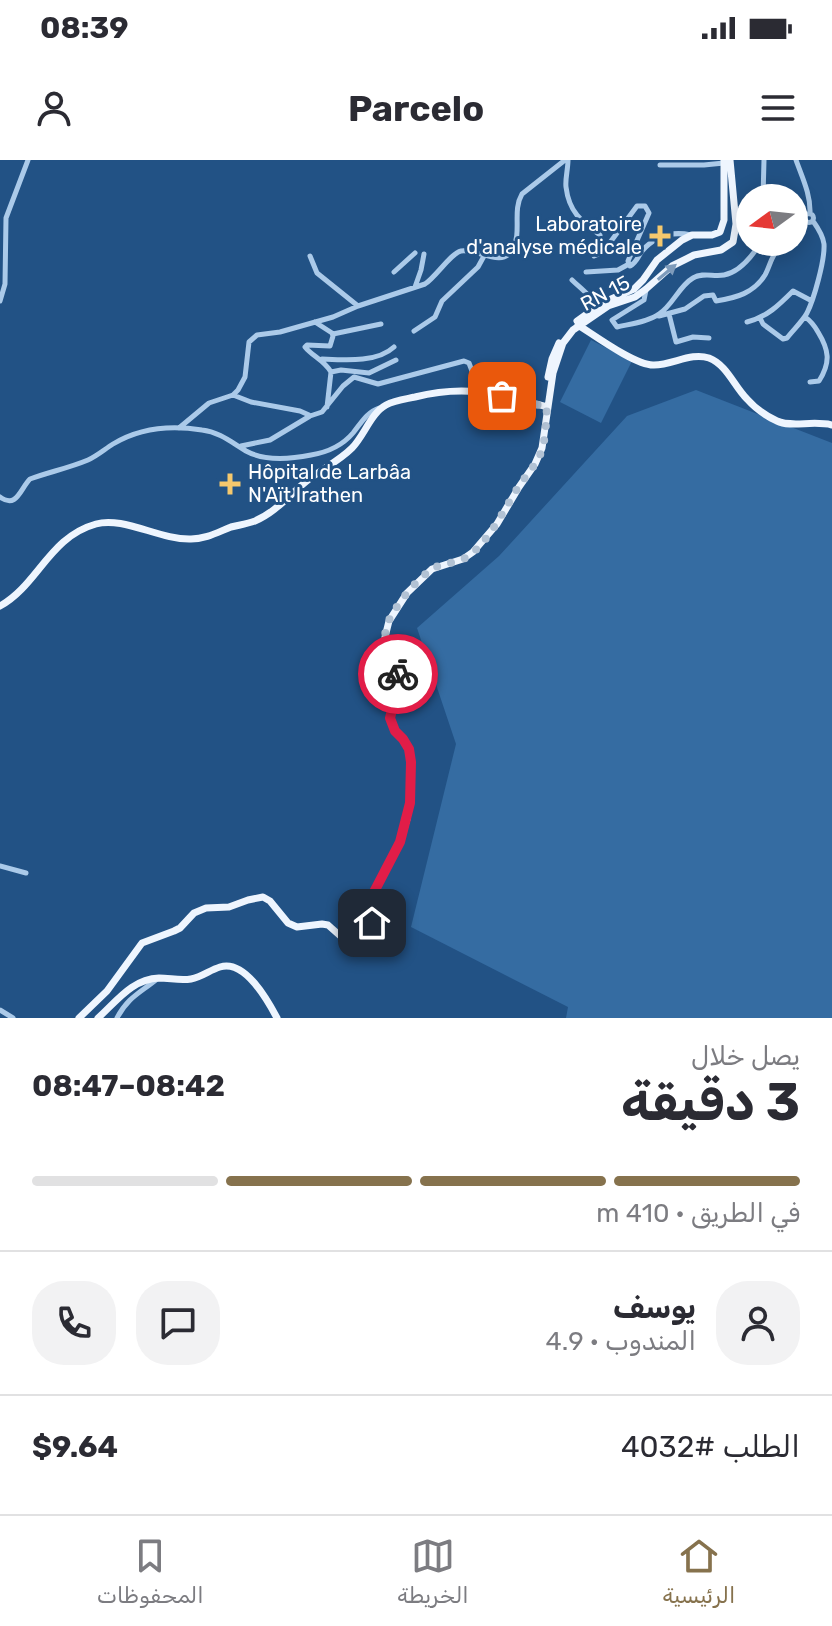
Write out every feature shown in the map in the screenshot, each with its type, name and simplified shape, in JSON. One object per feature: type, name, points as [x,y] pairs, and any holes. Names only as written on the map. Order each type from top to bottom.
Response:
[{"type":"main road","name":"RN 15","points":[[79,1018],[107,991],[142,943],[180,928],[194,913],[206,908],[229,907],[263,897],[293,925],[328,925],[354,946],[370,941],[374,892],[400,842],[411,795],[409,749],[395,731],[390,718],[398,675],[397,663],[385,639],[386,628],[407,593],[432,569],[469,556],[497,524],[539,457],[552,378],[563,343],[577,324],[594,308],[634,289],[657,260],[682,240],[692,235],[716,234],[722,229],[726,161]]},
{"type":"main road","name":"RN 15","points":[[577,324],[608,306],[635,297],[672,266],[694,255],[721,250],[733,242],[736,224],[726,161]]},
{"type":"main road","points":[[577,324],[607,344],[649,365],[693,357],[710,359],[727,371],[755,407],[776,421],[784,424],[818,422],[832,425]]},
{"type":"main road","points":[[0,606],[21,589],[69,536],[94,524],[113,521],[151,533],[191,539],[206,538],[264,517],[351,449],[383,407],[457,389],[483,391],[548,405]]},
{"type":"main road","points":[[98,1018],[131,988],[148,979],[193,979],[229,966],[242,973],[263,993],[277,1018]]},
{"type":"street","points":[[0,301],[5,284],[6,218],[28,160]]},
{"type":"street","points":[[567,160],[566,186],[573,211],[576,217],[600,235],[600,240],[592,249]]},
{"type":"street","points":[[179,428],[209,403],[233,395],[242,385],[252,338],[333,317],[415,288],[434,278],[455,254],[462,251],[492,257],[511,252],[518,226],[518,201],[522,194],[567,160]]},
{"type":"street","points":[[763,184],[764,160]]},
{"type":"street","points":[[760,318],[763,324],[783,339],[787,338],[805,317],[822,261],[824,244],[810,214],[796,160]]},
{"type":"street","points":[[660,165],[704,165],[726,161]]},
{"type":"street","points":[[594,256],[603,252],[637,206],[645,206],[649,216],[631,252],[629,264]]},
{"type":"street","points":[[808,222],[813,221]]},
{"type":"street","points":[[586,272],[632,266],[652,242],[670,233],[692,235]]},
{"type":"street","points":[[394,272],[415,253]]},
{"type":"street","points":[[415,288],[424,254]]},
{"type":"street","points":[[310,256],[317,273],[358,306]]},
{"type":"street","points":[[414,331],[435,317],[442,301],[478,267],[484,256]]},
{"type":"street","points":[[657,316],[697,275],[725,275],[752,256]]},
{"type":"street","points":[[646,289],[644,300],[612,320],[617,327],[685,309],[704,296],[713,295],[716,301],[748,293],[757,286],[774,256]]},
{"type":"street","points":[[572,280],[593,302],[594,308]]},
{"type":"street","points":[[747,322],[760,318],[793,291],[812,301]]},
{"type":"street","points":[[669,314],[676,342],[693,337],[709,338]]},
{"type":"street","points":[[805,317],[811,321],[828,353],[822,377],[819,381],[810,382]]},
{"type":"street","points":[[315,322],[333,334],[381,324]]},
{"type":"street","points":[[327,408],[331,372],[305,346],[330,346],[333,334]]},
{"type":"street","points":[[321,359],[358,359],[384,354],[394,347]]},
{"type":"street","points":[[331,372],[369,373],[396,360]]},
{"type":"street","points":[[239,447],[270,440],[322,412],[354,377],[378,384],[464,361],[469,363],[475,379],[493,385],[502,396]]},
{"type":"street","points":[[233,395],[310,416]]},
{"type":"street","points":[[0,497],[6,501],[16,499],[30,479],[90,459],[115,442],[160,427],[214,432],[255,455],[265,457],[310,456],[342,444],[373,410],[383,407]]},
{"type":"street","points":[[0,866],[26,873]]},
{"type":"street","points":[[117,1018],[135,993],[158,978]]},
{"type":"street","points":[[0,1010],[13,1018]]},
{"type":"shaded area","points":[[591,340],[632,361],[601,423],[560,402]]},
{"type":"shaded area","points":[[696,390],[832,443],[832,1018],[566,1018],[568,1007],[411,927],[456,744],[417,628],[499,556],[627,416]]},
{"type":"way so far","points":[[398,674],[397,663],[385,634],[400,602],[432,569],[463,559],[488,536],[535,464],[542,448],[547,407],[502,396]]},
{"type":"place","name":"Laboratoire d'analyse médicale","points":[[660,236]]},
{"type":"place","name":"Hôpital de Larbâa N'Aït Irathen","points":[[230,484]]},
{"type":"route","points":[[372,923],[374,892],[400,842],[410,803],[409,749],[395,731],[390,718],[398,674]]}]
